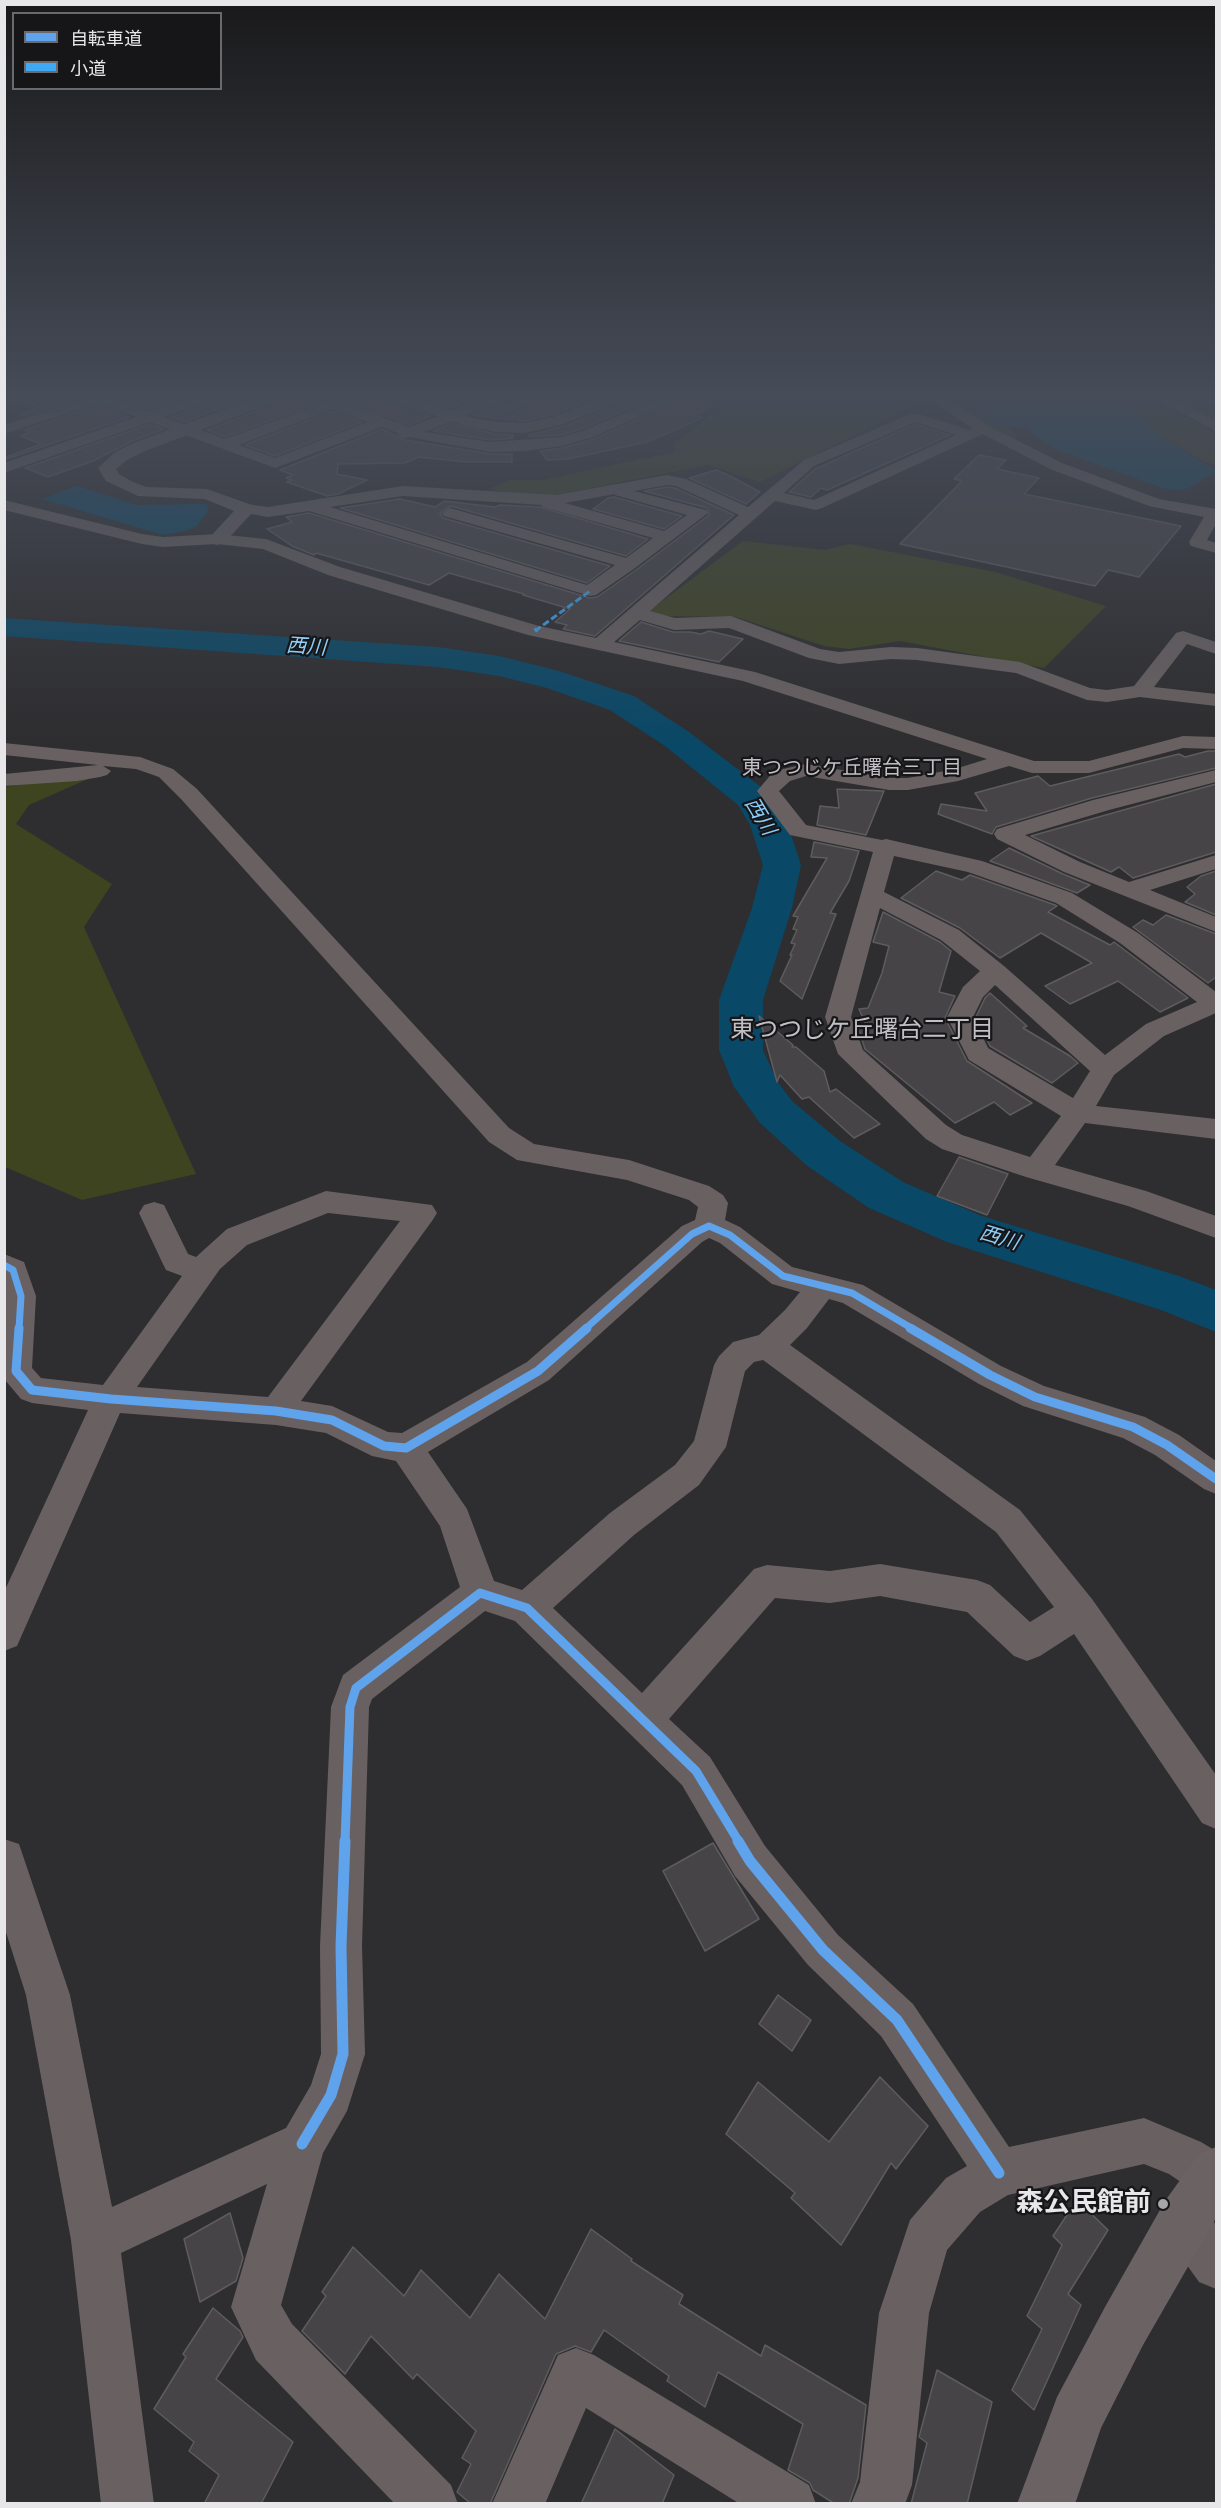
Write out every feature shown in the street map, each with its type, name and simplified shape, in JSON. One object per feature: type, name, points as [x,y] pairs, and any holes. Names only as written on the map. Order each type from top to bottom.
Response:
[{"type":"street","points":[[37,513],[163,542],[217,539],[266,544],[334,571],[535,630],[748,676],[1032,767],[1089,767],[1183,742],[1216,743]]},
{"type":"street","points":[[217,539],[242,513]]},
{"type":"street","points":[[331,513],[590,591],[700,513]]},
{"type":"street","points":[[450,513],[629,564]]},
{"type":"street","points":[[408,536],[450,513]]},
{"type":"street","points":[[581,513],[667,537]]},
{"type":"street","points":[[601,644],[750,514]]},
{"type":"street","points":[[1215,514],[1197,543],[1216,548]]},
{"type":"street","points":[[637,613],[674,624],[731,622],[816,654],[839,658],[891,653],[917,654],[1020,668],[1087,694],[1107,696],[1140,691],[1216,700]]},
{"type":"street","points":[[1140,691],[1183,637],[1216,648]]},
{"type":"street","points":[[4,749],[140,763],[165,773],[189,794],[500,1135],[527,1153],[629,1170],[699,1193],[713,1203],[709,1226]]},
{"type":"street","points":[[1011,759],[958,775],[908,784],[889,784],[806,770],[782,776],[768,791],[798,830],[829,838],[886,846],[974,866],[1064,898],[1129,938],[1216,1004],[1155,1030],[1104,1069],[1077,1113],[1036,1170]]},
{"type":"street","points":[[4,780],[77,775],[140,763]]},
{"type":"street","points":[[1213,780],[1101,805],[1005,834],[1072,867],[1216,926]]},
{"type":"street","points":[[886,846],[850,965],[838,1017],[851,1054],[936,1132],[952,1142],[1036,1170],[1136,1198],[1216,1227]]},
{"type":"street","points":[[1127,890],[1216,862]]},
{"type":"street","points":[[872,895],[950,935],[995,971],[1104,1069]]},
{"type":"street","points":[[995,971],[972,993],[960,1017],[978,1053],[1077,1113],[1216,1129]]},
{"type":"street","points":[[4,1634],[94,1431],[111,1399],[209,1261],[237,1237],[326,1202],[422,1213],[276,1411]]},
{"type":"street","points":[[154,1213],[177,1262],[202,1271]]},
{"type":"street","points":[[4,1265],[14,1270],[21,1296],[16,1371],[33,1390],[111,1399],[276,1411],[332,1420],[384,1446],[406,1448],[538,1371],[692,1234],[709,1226],[730,1235],[783,1276],[852,1293],[990,1375],[1035,1397],[1133,1427],[1167,1445],[1216,1479]]},
{"type":"street","points":[[527,1608],[622,1524],[687,1475],[709,1447],[729,1365],[744,1351],[768,1346],[796,1319],[822,1286]]},
{"type":"street","points":[[768,1346],[1008,1521],[1079,1611],[1216,1809]]},
{"type":"street","points":[[406,1448],[455,1520],[480,1593]]},
{"type":"street","points":[[644,1719],[767,1581],[830,1587],[880,1580],[977,1597],[1027,1644],[1079,1611]]},
{"type":"street","points":[[480,1593],[527,1608],[696,1771],[750,1861],[823,1950],[897,2020],[999,2173]]},
{"type":"street","points":[[432,2504],[274,2342],[256,2307],[302,2144],[332,2096],[343,2054],[341,1946],[350,1707],[353,1697],[356,1688],[480,1593]]},
{"type":"street","points":[[4,1859],[48,1995],[95,2240],[128,2504]]},
{"type":"street","points":[[877,2504],[886,2485],[904,2313],[927,2237],[963,2195],[999,2173],[1144,2141],[1185,2158],[1215,2175],[1184,2220],[1124,2326],[1077,2417],[1047,2504]]},
{"type":"street","points":[[95,2240],[302,2144]]},
{"type":"street","points":[[1184,2220],[1216,2265]]},
{"type":"street","points":[[518,2504],[576,2373],[790,2504]]},
{"type":"green space","points":[[743,541],[825,550],[850,544],[995,572],[1106,606],[1044,668],[900,641],[849,649],[824,646],[736,617],[661,616],[649,611]]},
{"type":"green space","points":[[104,772],[29,805],[16,824],[112,884],[84,927],[196,1174],[82,1200],[5,1167],[4,787]]},
{"type":"water","points":[[89,513],[207,513],[197,526],[163,535]]},
{"type":"building","points":[[309,513],[590,598],[597,597],[636,570],[709,515],[708,513],[734,515],[595,636],[563,629],[567,625],[555,622],[570,609],[449,573],[429,585],[316,553],[314,555],[292,546],[267,529],[292,522],[286,517]]},
{"type":"building","points":[[357,513],[440,513],[443,518],[610,566],[587,583]]},
{"type":"building","points":[[476,513],[560,513],[648,539],[626,556]]},
{"type":"building","points":[[607,513],[671,513],[682,516],[664,529]]},
{"type":"building","points":[[930,513],[1117,513],[1181,526],[1139,577],[1108,570],[1095,586],[900,544]]},
{"type":"building","points":[[641,622],[673,632],[701,634],[709,631],[743,639],[719,662],[619,641]]},
{"type":"building","points":[[1216,751],[1216,768],[1092,798],[996,827],[992,834],[938,814],[941,804],[987,811],[975,793],[1038,776],[1050,786],[1179,754],[1185,757]]},
{"type":"building","points":[[1216,784],[1216,852],[1133,878],[1119,867],[1111,872],[1031,836]]},
{"type":"building","points":[[837,789],[884,791],[866,835],[817,825],[820,806],[839,808]]},
{"type":"building","points":[[814,842],[859,851],[849,881],[830,913],[836,914],[802,999],[780,981],[795,944],[791,943],[797,930],[793,929],[798,917],[793,916],[827,858],[811,857]]},
{"type":"building","points":[[1009,848],[1090,885],[1077,893],[990,861]]},
{"type":"building","points":[[936,871],[962,880],[970,875],[1057,906],[1048,912],[1110,945],[1114,942],[1188,998],[1160,1012],[1118,981],[1070,1004],[1045,986],[1092,963],[1041,933],[1000,958],[960,928],[901,898]]},
{"type":"building","points":[[1216,871],[1216,915],[1185,902],[1195,894],[1187,887],[1201,876]]},
{"type":"building","points":[[883,912],[940,942],[951,951],[939,992],[955,996],[945,1018],[967,1061],[1032,1103],[1010,1115],[994,1102],[955,1123],[865,1049],[858,1027],[867,1027],[859,1009],[868,1008],[882,973],[889,946],[873,942]]},
{"type":"building","points":[[1166,915],[1216,934],[1216,977],[1208,983],[1133,927],[1143,920],[1153,925]]},
{"type":"building","points":[[990,993],[1027,1026],[1023,1028],[1078,1063],[1052,1083],[990,1046],[976,1017]]},
{"type":"building","points":[[759,1016],[793,1045],[792,1047],[796,1047],[824,1071],[830,1092],[836,1089],[880,1124],[854,1138],[809,1097],[802,1099],[780,1075],[777,1082]]},
{"type":"building","points":[[959,1157],[1008,1174],[987,1215],[937,1196]]},
{"type":"building","points":[[713,1843],[759,1919],[705,1951],[663,1871]]},
{"type":"building","points":[[778,1995],[811,2020],[792,2051],[759,2024]]},
{"type":"building","points":[[880,2077],[928,2126],[896,2169],[891,2163],[841,2245],[791,2198],[795,2193],[726,2134],[758,2082],[829,2142]]},
{"type":"building","points":[[1077,2200],[1108,2230],[1068,2294],[1081,2305],[1034,2410],[1012,2390],[1042,2329],[1027,2316],[1062,2245],[1053,2236]]},
{"type":"building","points":[[230,2213],[243,2258],[236,2281],[200,2302],[184,2239]]},
{"type":"building","points":[[591,2229],[632,2259],[631,2261],[683,2295],[679,2304],[761,2356],[765,2345],[866,2405],[858,2478],[849,2504],[835,2504],[813,2490],[810,2483],[788,2470],[803,2424],[718,2372],[705,2407],[667,2381],[669,2376],[604,2330],[591,2352],[575,2346],[556,2354],[490,2504],[471,2504],[457,2492],[471,2464],[462,2458],[476,2431],[417,2374],[413,2379],[371,2336],[345,2374],[302,2331],[326,2296],[322,2292],[353,2247],[404,2296],[421,2270],[470,2318],[499,2274],[545,2319]]},
{"type":"building","points":[[213,2308],[240,2331],[243,2337],[216,2379],[293,2442],[261,2504],[204,2504],[219,2475],[189,2451],[194,2442],[154,2409],[186,2357],[183,2354]]},
{"type":"building","points":[[937,2370],[992,2402],[967,2504],[911,2504],[927,2443],[919,2437]]},
{"type":"building","points":[[615,2429],[674,2475],[662,2504],[581,2504]]},
{"type":"waterway","name":"西川","points":[[4,627],[438,657],[499,666],[559,681],[622,703],[677,739],[752,798],[769,825],[782,865],[772,908],[741,1000],[741,1050],[757,1087],[776,1112],[823,1153],[886,1195],[965,1229],[1179,1296],[1216,1312]]},
{"type":"marked path","points":[[535,631],[590,591]]},
{"type":"cycle path","points":[[4,1265],[13,1270],[21,1296],[16,1371],[32,1390],[111,1399],[276,1411],[332,1420],[384,1446],[406,1448],[538,1371],[692,1234],[709,1226],[730,1235],[783,1276],[852,1293],[990,1375],[1035,1397],[1133,1427],[1167,1445],[1216,1479]]},
{"type":"cycle path","points":[[302,2144],[331,2095],[343,2054],[341,1946],[350,1707],[356,1688],[480,1593],[527,1608],[696,1771],[750,1861],[823,1950],[897,2020],[999,2173]]},
{"type":"place","name":"森公民館前","points":[[1163,2204]]},
{"type":"district","name":"東つつじケ丘曙台三丁目","points":[[852,769]]},
{"type":"district","name":"東つつじケ丘曙台二丁目","points":[[862,1031]]}]
